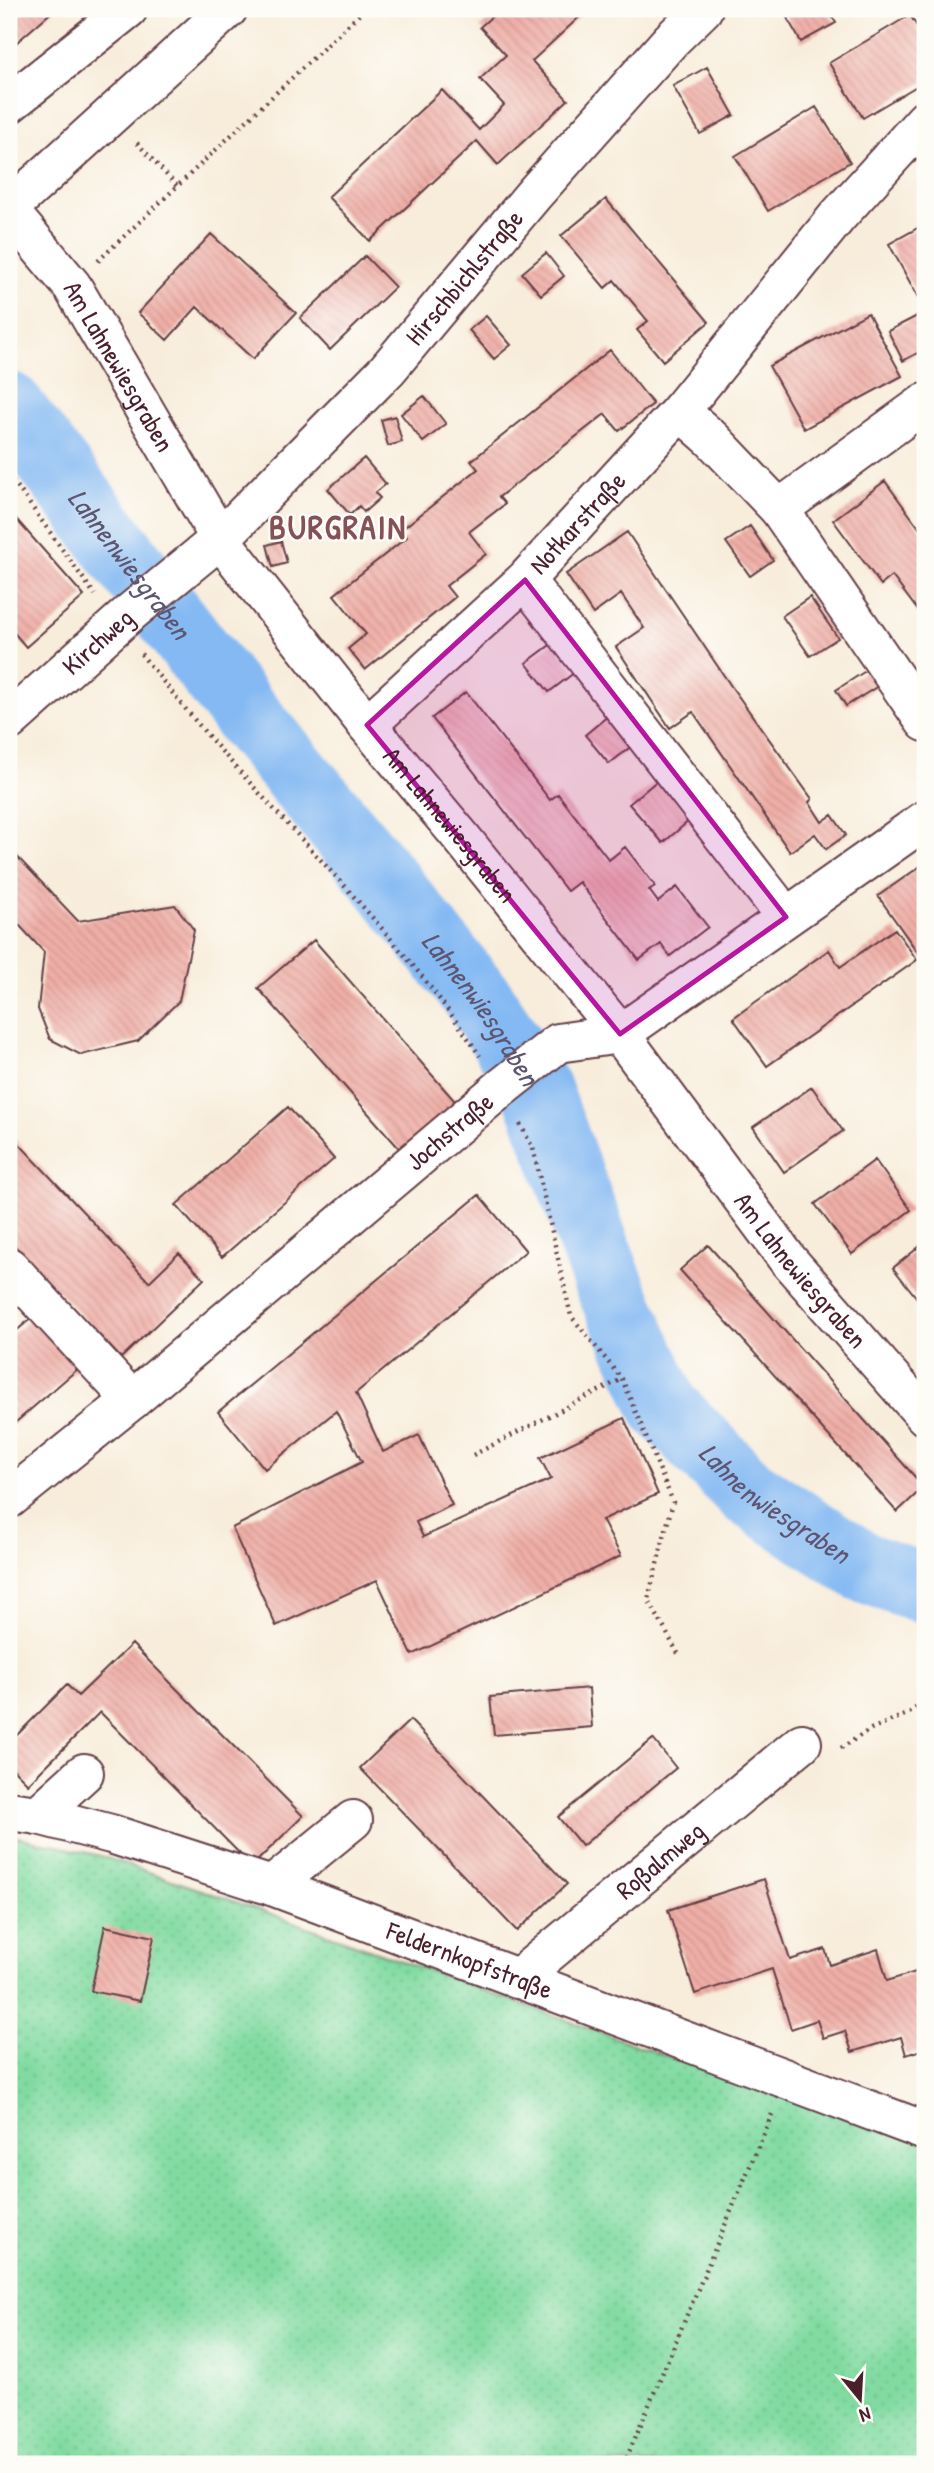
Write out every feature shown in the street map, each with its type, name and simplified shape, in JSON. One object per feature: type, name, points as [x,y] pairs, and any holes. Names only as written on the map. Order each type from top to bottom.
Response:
[{"type":"street","points":[[9,104],[128,9]]},
{"type":"street","points":[[9,209],[228,9]]},
{"type":"street","name":"Hirschbichlstraße","points":[[220,539],[387,370],[534,194],[671,40],[703,9]]},
{"type":"street","name":"Notkarstraße","points":[[367,725],[526,580],[680,411],[837,217],[925,120]]},
{"type":"street","name":"Am Lahnewiesgraben","points":[[9,209],[72,286],[220,539],[367,725],[461,836],[620,1034],[788,1261],[925,1416]]},
{"type":"street","points":[[779,509],[925,403]]},
{"type":"street","points":[[680,411],[712,439],[779,509],[925,722]]},
{"type":"street","name":"Kirchweg","points":[[16,701],[123,619],[220,539]]},
{"type":"street","points":[[526,580],[786,917]]},
{"type":"street","name":"Jochstraße","points":[[9,1499],[132,1400],[501,1088],[558,1043],[620,1034],[925,820]]},
{"type":"street","points":[[9,1267],[132,1400]]},
{"type":"street","name":"Roßalmweg","points":[[517,1979],[802,1743]]},
{"type":"street","points":[[23,1813],[85,1773]]},
{"type":"street","name":"Feldernkopfstraße","points":[[23,1813],[111,1834],[272,1886],[925,2131]]},
{"type":"street","points":[[272,1886],[353,1820]]},
{"type":"path","points":[[72,286],[365,9]]},
{"type":"path","points":[[111,116],[177,186]]},
{"type":"path","points":[[9,475],[231,762],[329,869],[450,1011],[501,1088],[533,1148],[571,1316],[622,1379],[673,1502],[648,1599],[680,1657]]},
{"type":"path","points":[[472,1455],[622,1379]]},
{"type":"path","points":[[802,1743],[821,1761],[871,1729],[909,1713],[925,1701]]},
{"type":"path","points":[[624,2464],[786,2080]]},
{"type":"highlighted area","points":[[525,580],[786,917],[620,1034],[367,725]]},
{"type":"green space","points":[[9,1835],[101,1856],[263,1911],[672,2058],[786,2080],[925,2131],[925,2464],[9,2464]]},
{"type":"building","points":[[9,9],[55,9],[9,49]]},
{"type":"building","points":[[500,9],[588,9],[532,61],[568,100],[498,165],[477,141],[370,241],[328,197],[442,90],[479,130],[504,105],[480,79],[506,55],[480,27]]},
{"type":"building","points":[[782,9],[827,9],[836,23],[801,42]]},
{"type":"building","points":[[910,15],[925,39],[925,81],[863,118],[829,63]]},
{"type":"building","points":[[707,67],[734,115],[700,134],[673,86]]},
{"type":"building","points":[[816,107],[850,162],[768,211],[735,156]]},
{"type":"building","points":[[606,199],[709,322],[663,361],[637,330],[648,321],[614,280],[605,288],[561,236]]},
{"type":"building","points":[[925,224],[925,310],[889,244]]},
{"type":"building","points":[[211,234],[296,313],[253,359],[197,307],[167,340],[138,313]]},
{"type":"building","points":[[546,253],[564,276],[541,295],[522,273]]},
{"type":"building","points":[[365,256],[395,287],[330,350],[300,318]]},
{"type":"building","points":[[925,312],[925,349],[903,361],[888,331]]},
{"type":"building","points":[[868,313],[902,376],[804,429],[769,366]]},
{"type":"building","points":[[486,316],[511,345],[494,359],[469,330]]},
{"type":"building","points":[[610,350],[653,404],[619,431],[605,414],[499,497],[505,504],[469,532],[486,554],[446,586],[455,597],[365,670],[348,649],[366,634],[334,595],[407,537],[401,530],[478,469],[471,461]]},
{"type":"building","points":[[424,396],[446,424],[423,442],[401,414]]},
{"type":"building","points":[[395,416],[402,442],[388,446],[381,420]]},
{"type":"building","points":[[364,458],[386,484],[375,493],[380,498],[364,512],[359,506],[350,515],[328,489]]},
{"type":"building","points":[[885,481],[925,536],[925,620],[892,576],[881,585],[833,520]]},
{"type":"building","points":[[9,511],[84,596],[26,647],[9,627]]},
{"type":"building","points":[[750,526],[773,560],[750,576],[726,542]]},
{"type":"building","points":[[627,532],[731,686],[812,799],[809,802],[822,822],[832,815],[846,835],[826,849],[815,834],[790,852],[693,712],[670,728],[616,647],[644,628],[621,594],[593,614],[566,574]]},
{"type":"building","points":[[281,541],[287,563],[273,567],[267,545]]},
{"type":"building","points":[[810,597],[838,638],[810,656],[782,616]]},
{"type":"building","points":[[553,643],[575,672],[549,692],[526,663]]},
{"type":"building","points":[[867,670],[878,686],[846,706],[836,690]]},
{"type":"building","points":[[466,692],[550,800],[558,794],[609,860],[625,847],[655,886],[649,890],[658,902],[677,887],[708,927],[670,956],[661,944],[639,960],[579,882],[567,891],[432,718]]},
{"type":"building","points":[[609,715],[634,744],[609,764],[585,735]]},
{"type":"building","points":[[658,780],[691,819],[663,843],[629,804]]},
{"type":"building","points":[[9,848],[78,921],[175,905],[194,930],[179,1001],[138,1041],[81,1055],[50,1039],[38,1009],[44,952],[9,914]]},
{"type":"building","points":[[925,863],[925,954],[921,957],[878,896]]},
{"type":"building","points":[[895,929],[917,960],[767,1066],[733,1018],[829,950],[840,967]]},
{"type":"building","points":[[314,940],[460,1107],[405,1155],[258,988]]},
{"type":"building","points":[[812,1087],[843,1131],[784,1172],[753,1127]]},
{"type":"building","points":[[288,1107],[334,1159],[222,1257],[176,1205]]},
{"type":"building","points":[[9,1133],[149,1282],[179,1253],[204,1279],[121,1358],[9,1240]]},
{"type":"building","points":[[875,1160],[911,1210],[852,1254],[815,1204]]},
{"type":"building","points":[[479,1195],[526,1251],[356,1393],[383,1452],[419,1435],[452,1505],[416,1522],[423,1537],[551,1479],[540,1458],[624,1418],[658,1494],[602,1520],[621,1556],[412,1655],[377,1580],[276,1626],[232,1528],[362,1462],[336,1411],[265,1469],[218,1412]]},
{"type":"building","points":[[925,1242],[925,1308],[893,1268]]},
{"type":"building","points":[[708,1245],[924,1487],[897,1512],[680,1270]]},
{"type":"building","points":[[34,1316],[79,1368],[9,1428],[9,1337]]},
{"type":"building","points":[[132,1644],[303,1816],[252,1866],[100,1712],[28,1784],[9,1765],[9,1743],[67,1685],[78,1696]]},
{"type":"building","points":[[589,1688],[592,1727],[494,1735],[490,1697]]},
{"type":"building","points":[[410,1720],[567,1884],[517,1931],[360,1768]]},
{"type":"building","points":[[653,1739],[676,1768],[582,1846],[558,1817]]},
{"type":"building","points":[[764,1879],[790,1960],[825,1949],[830,1965],[878,1949],[887,1981],[925,1969],[925,2049],[906,2055],[901,2037],[852,2052],[845,2031],[823,2038],[817,2020],[791,2029],[772,1969],[695,1994],[668,1910]]},
{"type":"building","points":[[105,1926],[154,1937],[140,2001],[91,1991]]},
{"type":"waterway","name":"Lahnenwiesgraben","points":[[9,407],[242,710],[361,851],[482,1003],[537,1090],[607,1279],[665,1408],[747,1491],[863,1567],[925,1589]]},
{"type":"district","name":"BURGRAIN","points":[[338,527]]}]
